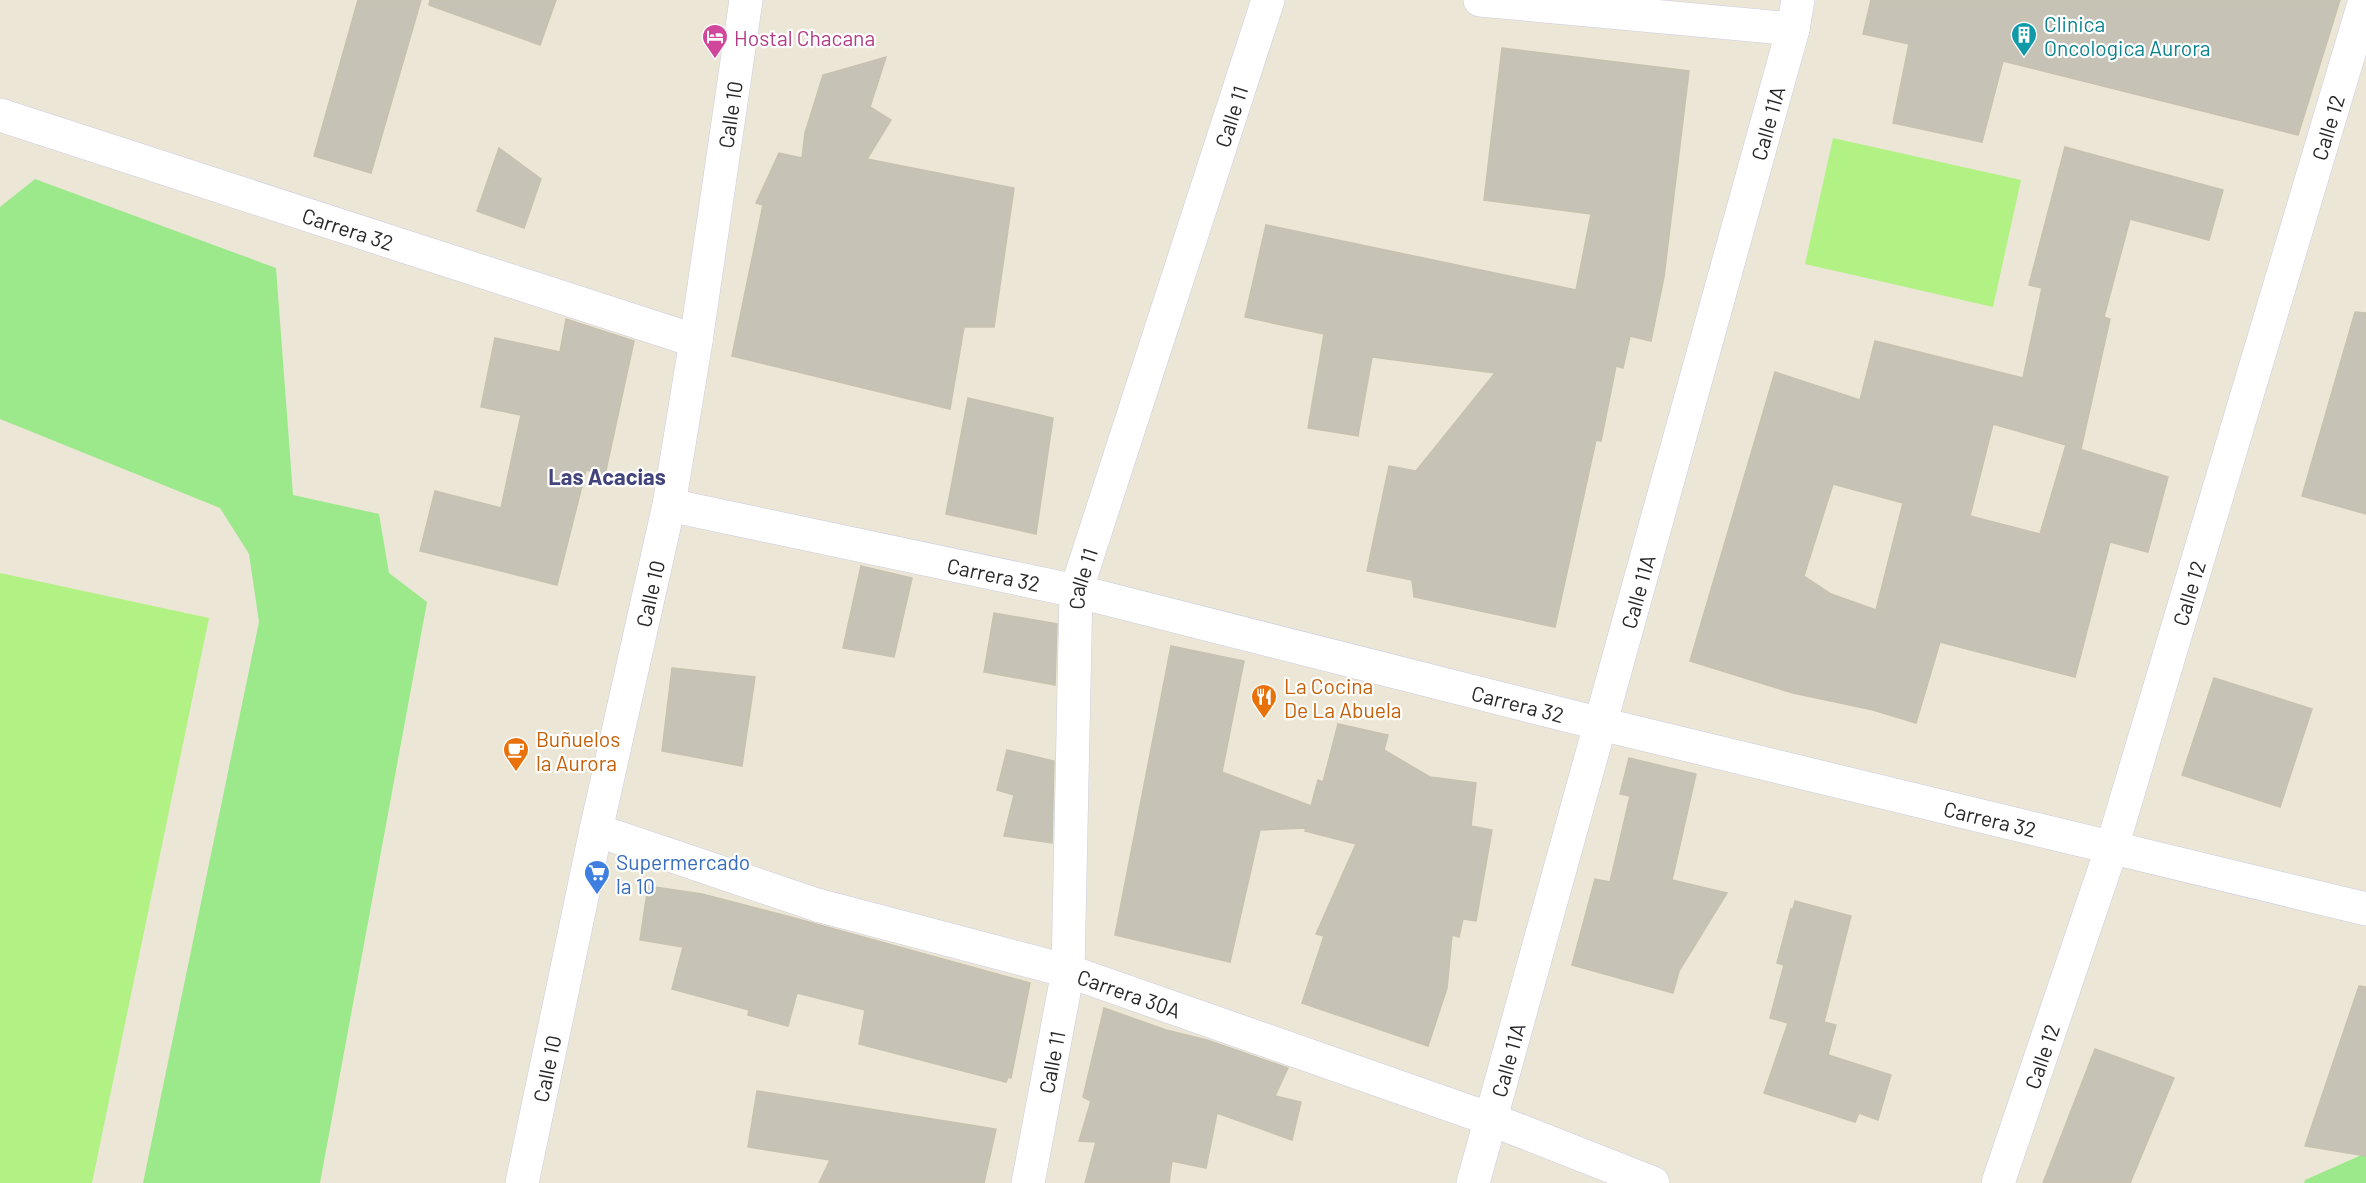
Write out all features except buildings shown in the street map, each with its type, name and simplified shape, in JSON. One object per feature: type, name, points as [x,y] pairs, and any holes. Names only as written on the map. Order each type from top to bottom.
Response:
[{"type":"street","name":"Calle 10","points":[[522,1183],[596,830],[669,505],[696,341],[746,0]]},
{"type":"street","name":"Calle 11","points":[[1028,1183],[1068,970],[1076,591],[1268,0]]},
{"type":"street","points":[[1480,0],[1795,14]]},
{"type":"street","name":"Calle 12","points":[[1998,1183],[2112,847],[2365,0]]},
{"type":"street","name":"Calle 11A","points":[[1473,1183],[1795,14]]},
{"type":"street","name":"Carrera 32","points":[[0,115],[696,341]]},
{"type":"street","name":"Carrera 32","points":[[669,505],[1076,591],[1600,724],[2366,909]]},
{"type":"street","name":"Carrera 30A","points":[[596,830],[817,905],[1068,970],[1490,1119],[1653,1183]]},
{"type":"green space","points":[[1833,138],[2021,180],[1993,307],[1805,264]]},
{"type":"green space","points":[[35,179],[276,268],[293,495],[379,514],[389,573],[427,602],[320,1183],[143,1183],[259,622],[249,554],[220,508],[0,419],[0,207]]},
{"type":"green space","points":[[0,573],[209,618],[92,1183],[0,1183]]},
{"type":"green space","points":[[2366,1153],[2366,1183],[2304,1183],[2305,1180]]},
{"type":"place","name":"Clinica Oncologica Aurora","points":[[2024,58]]},
{"type":"place","name":"Hostal Chacana","points":[[715,60]]},
{"type":"place","name":"La Cocina De La Abuela","points":[[1264,720]]},
{"type":"place","name":"Buñuelos la Aurora","points":[[516,773]]},
{"type":"place","name":"Supermercado la 10","points":[[597,896]]},
{"type":"district","name":"Las Acacias","points":[[607,476]]}]
